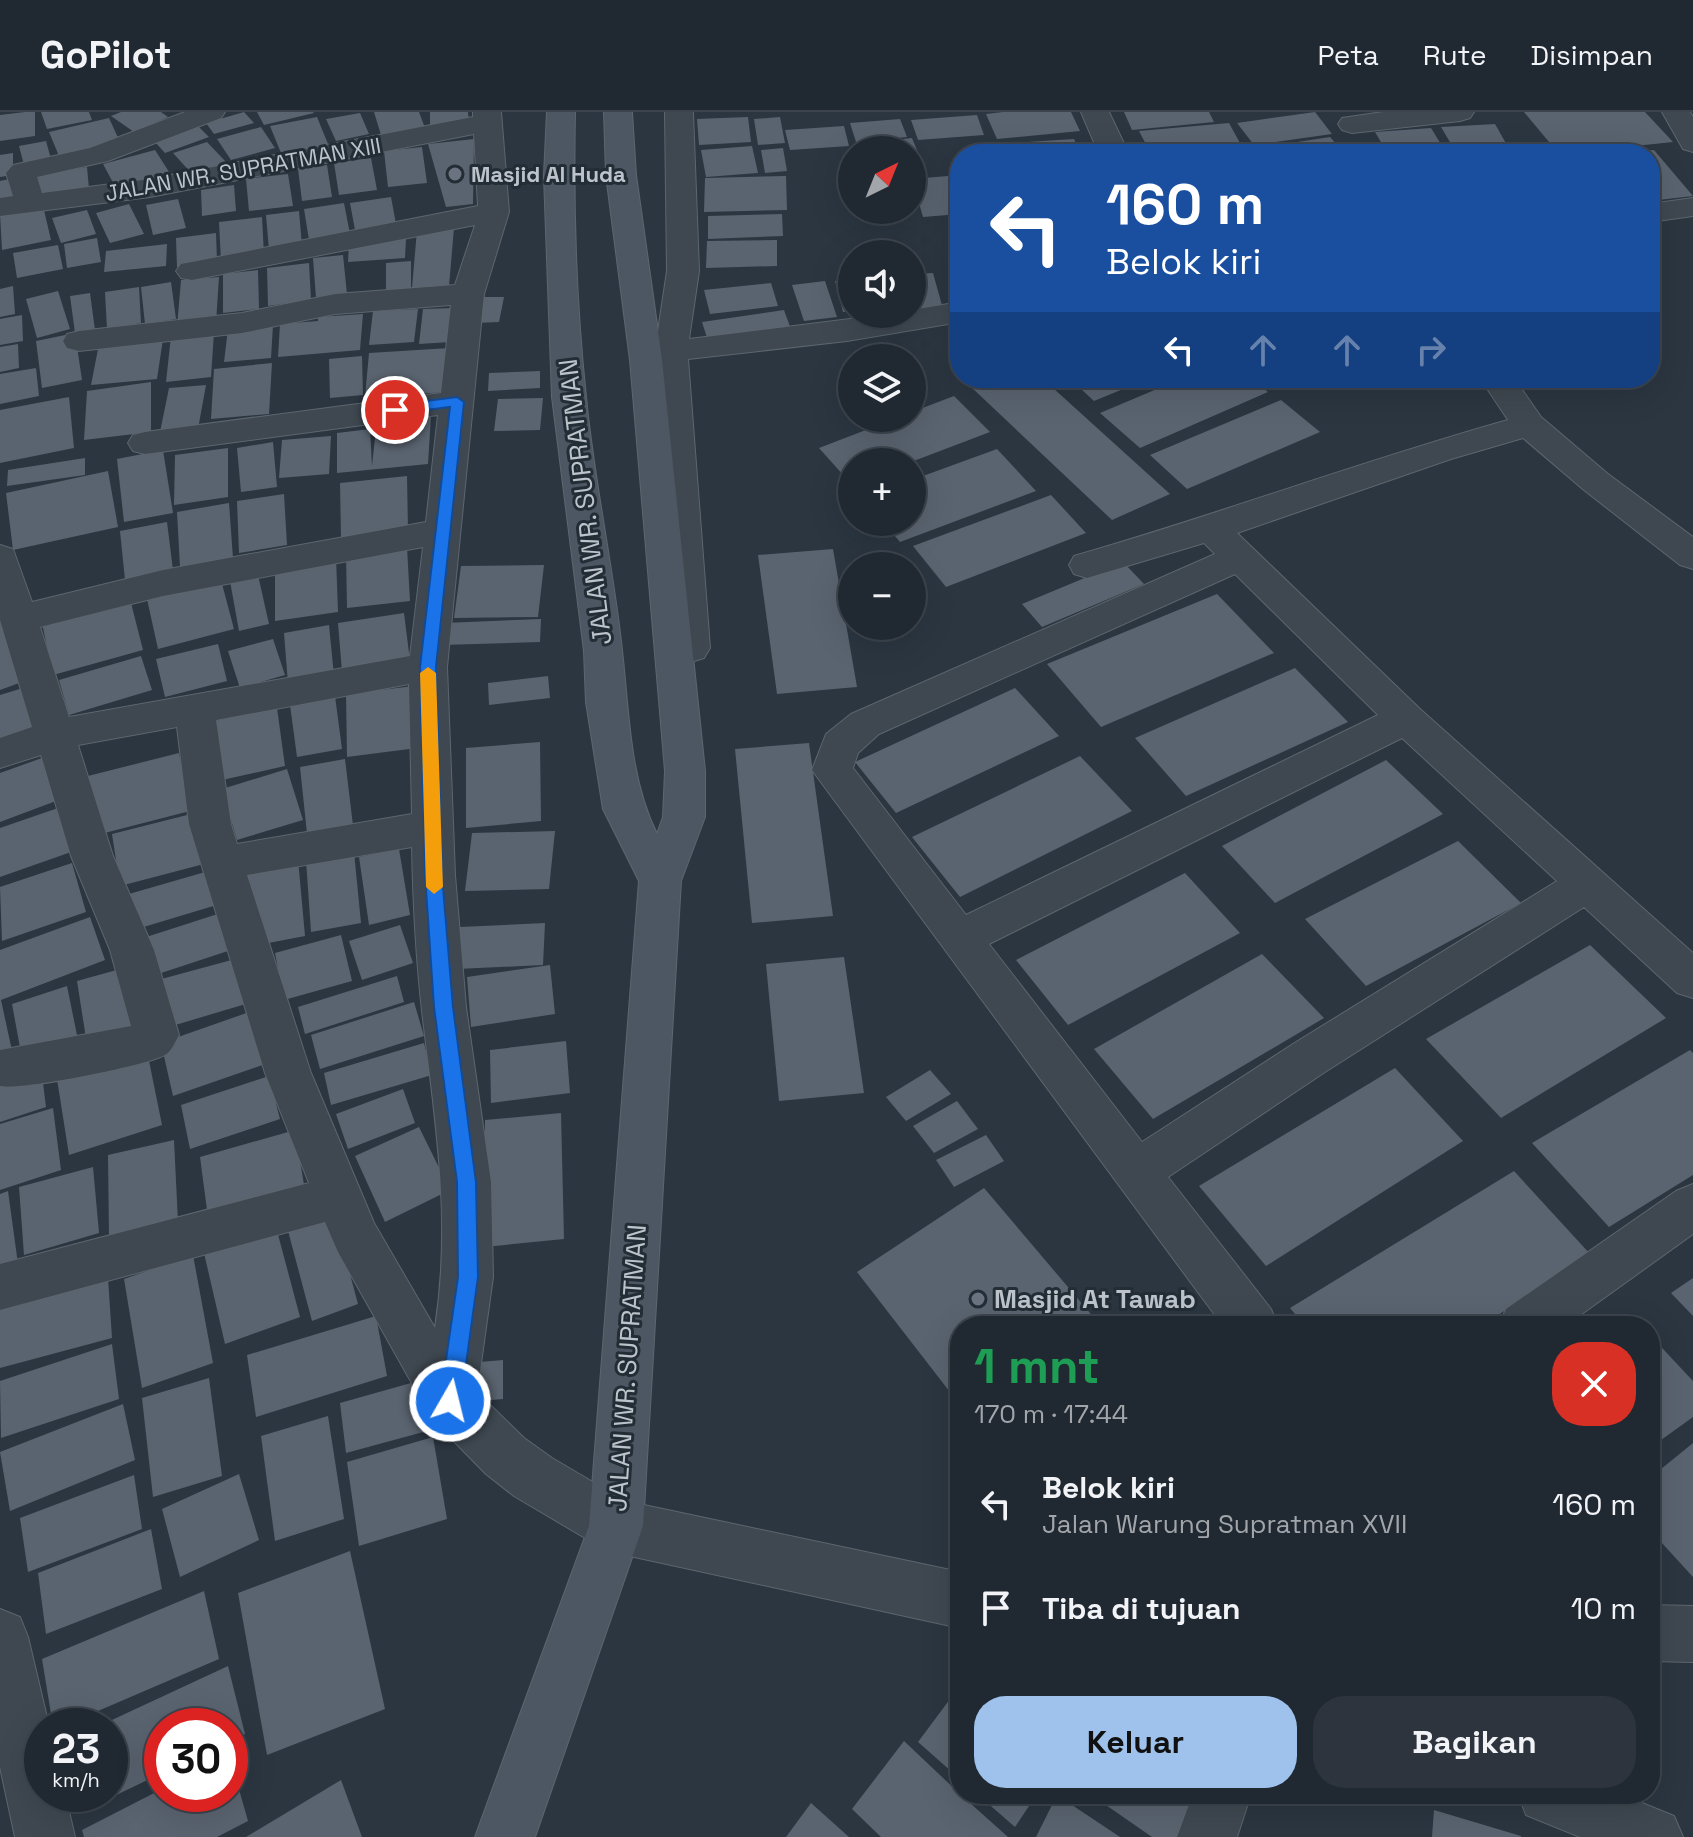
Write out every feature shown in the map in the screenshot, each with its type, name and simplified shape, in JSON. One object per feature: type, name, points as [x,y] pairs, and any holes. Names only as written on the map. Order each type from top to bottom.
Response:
[{"type":"main road","name":"JALAN WR. SUPRATMAN","points":[[561,112],[559,176],[569,397],[603,651],[606,702],[624,809],[660,881]]},
{"type":"main road","name":"JALAN WR. SUPRATMAN","points":[[505,1837],[616,1526],[660,881],[684,817],[685,771],[646,360],[621,175],[618,112]]},
{"type":"street","points":[[30,204],[23,171],[98,155],[211,112]]},
{"type":"street","points":[[679,112],[683,271],[671,351],[676,461],[702,761],[695,768],[685,771]]},
{"type":"street","points":[[1095,112],[1109,144]]},
{"type":"street","points":[[1364,144],[1348,118],[1460,112]]},
{"type":"street","points":[[1676,112],[1693,143]]},
{"type":"street","points":[[450,1401],[468,1277],[467,1182],[444,1007],[432,827],[428,667],[468,294],[494,212],[486,118]]},
{"type":"street","name":"JALAN WR. SUPRATMAN XIII","points":[[0,207],[150,188],[486,118]]},
{"type":"street","points":[[1660,212],[1693,207]]},
{"type":"street","points":[[192,271],[276,258],[362,237],[494,212]]},
{"type":"street","points":[[79,341],[242,323],[335,304],[468,294]]},
{"type":"street","points":[[671,351],[847,331],[950,314]]},
{"type":"street","points":[[1504,388],[1529,425],[1596,482],[1693,556]]},
{"type":"street","points":[[145,443],[457,402]]},
{"type":"street","points":[[1245,1316],[832,770],[840,745],[865,724],[1226,543],[1439,451],[1529,425]]},
{"type":"street","points":[[18,619],[163,583],[442,531]]},
{"type":"street","points":[[1087,565],[1226,543]]},
{"type":"street","points":[[1226,543],[1406,719],[1693,980]]},
{"type":"street","points":[[2,570],[92,856],[132,950],[156,1035],[150,1041],[90,1055],[5,1068]]},
{"type":"street","points":[[0,753],[53,735],[428,667]]},
{"type":"street","points":[[195,711],[210,824],[288,1073],[355,1236],[450,1401],[505,1456],[533,1477],[616,1526],[950,1598]]},
{"type":"street","points":[[960,938],[1406,719]]},
{"type":"street","points":[[223,863],[432,827]]},
{"type":"street","points":[[1136,1172],[1309,1058],[1587,884]]},
{"type":"street","points":[[0,1287],[339,1197]]},
{"type":"street","points":[[1538,1316],[1693,1206]]},
{"type":"street","points":[[1660,1633],[1693,1634]]},
{"type":"street","points":[[0,1637],[45,1837]]},
{"type":"street","points":[[1207,1837],[1219,1804]]},
{"type":"street","points":[[1572,1804],[1653,1837]]},
{"type":"building","points":[[35,112],[35,136],[0,141],[0,115]]},
{"type":"building","points":[[41,112],[89,112],[92,120],[47,129]]},
{"type":"building","points":[[121,112],[161,112],[168,117],[134,132],[111,116]]},
{"type":"building","points":[[244,112],[254,123],[214,134],[206,123]]},
{"type":"building","points":[[257,112],[313,112],[314,113],[264,125]]},
{"type":"building","points":[[374,112],[419,112],[425,128],[381,135]]},
{"type":"building","points":[[430,112],[468,112],[469,122],[430,125]]},
{"type":"building","points":[[1071,112],[1080,131],[997,139],[986,114]]},
{"type":"building","points":[[1124,112],[1209,112],[1214,122],[1132,130]]},
{"type":"building","points":[[1315,112],[1332,134],[1253,144],[1237,123]]},
{"type":"building","points":[[1524,112],[1645,112],[1673,142],[1654,144],[1551,144]]},
{"type":"building","points":[[360,113],[369,134],[336,141],[326,119]]},
{"type":"building","points":[[977,115],[984,135],[926,139],[926,136],[917,136],[911,120]]},
{"type":"building","points":[[317,117],[328,144],[281,153],[270,126]]},
{"type":"building","points":[[748,117],[751,142],[699,145],[697,119]]},
{"type":"building","points":[[780,117],[785,143],[758,145],[754,119]]},
{"type":"building","points":[[109,118],[120,142],[59,156],[49,132]]},
{"type":"building","points":[[900,119],[907,136],[854,136],[850,123]]},
{"type":"building","points":[[1229,123],[1241,144],[1146,144],[1139,131]]},
{"type":"building","points":[[1495,124],[1506,144],[1451,144],[1441,127]]},
{"type":"building","points":[[844,126],[846,136],[838,136],[838,147],[790,150],[785,130]]},
{"type":"building","points":[[199,127],[209,137],[165,153],[155,142]]},
{"type":"building","points":[[261,127],[275,148],[231,160],[217,139]]},
{"type":"building","points":[[1431,128],[1441,144],[1382,144],[1375,132]]},
{"type":"building","points":[[1330,137],[1336,144],[1285,144]]},
{"type":"building","name":"Masjid Al Huda","points":[[474,139],[473,204],[446,207],[428,144]]},
{"type":"building","points":[[1074,139],[1076,144],[999,144]]},
{"type":"building","points":[[46,141],[51,159],[24,165],[19,146]]},
{"type":"building","points":[[207,142],[227,163],[193,175],[173,153]]},
{"type":"building","points":[[752,146],[758,173],[706,177],[701,150]]},
{"type":"building","points":[[422,147],[427,183],[388,187],[384,151]]},
{"type":"building","points":[[783,148],[787,171],[765,173],[761,150]]},
{"type":"building","points":[[155,150],[171,175],[117,190],[103,164]]},
{"type":"building","points":[[13,153],[13,175],[0,177],[0,155]]},
{"type":"building","points":[[1660,157],[1693,196],[1660,200]]},
{"type":"building","points":[[371,158],[377,190],[339,195],[334,163]]},
{"type":"building","points":[[327,165],[332,197],[302,201],[298,169]]},
{"type":"building","points":[[87,167],[89,189],[39,196],[38,175]]},
{"type":"building","points":[[288,174],[293,206],[249,211],[246,179]]},
{"type":"building","points":[[786,176],[787,210],[704,212],[705,178]]},
{"type":"building","points":[[950,176],[950,215],[926,217],[926,178]]},
{"type":"building","points":[[14,178],[17,197],[0,200],[0,181]]},
{"type":"building","points":[[234,185],[236,211],[202,216],[201,190]]},
{"type":"building","points":[[391,197],[396,224],[355,230],[350,203]]},
{"type":"building","points":[[178,199],[186,228],[153,235],[146,205]]},
{"type":"building","points":[[344,203],[350,234],[309,240],[304,209]]},
{"type":"building","points":[[129,204],[144,234],[110,243],[96,213]]},
{"type":"building","points":[[43,206],[51,240],[2,250],[0,214]]},
{"type":"building","points":[[87,210],[96,234],[61,243],[52,218]]},
{"type":"building","points":[[299,211],[302,246],[269,250],[266,215]]},
{"type":"building","points":[[782,214],[783,236],[708,239],[708,216]]},
{"type":"building","points":[[262,217],[264,255],[221,261],[219,222]]},
{"type":"building","points":[[454,228],[449,286],[412,288],[417,230]]},
{"type":"building","points":[[216,233],[217,261],[177,267],[176,238]]},
{"type":"building","points":[[97,238],[101,262],[67,268],[64,244]]},
{"type":"building","points":[[406,239],[405,258],[348,262],[349,243]]},
{"type":"building","points":[[777,240],[777,266],[706,268],[707,241]]},
{"type":"building","points":[[167,244],[166,266],[104,272],[106,251]]},
{"type":"building","points":[[58,245],[63,269],[17,278],[13,253]]},
{"type":"building","points":[[343,255],[347,294],[316,298],[313,258]]},
{"type":"building","points":[[411,261],[411,289],[386,291],[386,263]]},
{"type":"building","points":[[309,263],[311,300],[268,306],[267,268]]},
{"type":"building","points":[[258,270],[259,309],[223,313],[223,274]]},
{"type":"building","points":[[926,273],[933,273],[943,309],[926,310]]},
{"type":"building","points":[[219,277],[216,323],[177,327],[181,280]]},
{"type":"building","points":[[825,281],[837,317],[804,321],[792,285]]},
{"type":"building","points":[[171,282],[176,319],[145,324],[141,287]]},
{"type":"building","points":[[771,283],[778,306],[710,314],[704,290]]},
{"type":"building","points":[[13,286],[15,314],[0,317],[0,289]]},
{"type":"building","points":[[139,287],[141,323],[107,329],[105,292]]},
{"type":"building","points":[[58,291],[70,329],[37,338],[26,299]]},
{"type":"building","points":[[90,293],[95,330],[75,333],[70,296]]},
{"type":"building","points":[[481,297],[504,297],[499,322],[476,323]]},
{"type":"building","points":[[454,308],[450,342],[419,344],[423,309]]},
{"type":"building","points":[[418,309],[414,342],[369,345],[373,311]]},
{"type":"building","points":[[784,310],[792,332],[709,344],[702,322]]},
{"type":"building","points":[[363,314],[360,350],[278,357],[280,324],[318,321],[318,317]]},
{"type":"building","points":[[22,315],[23,341],[0,345],[0,319]]},
{"type":"building","points":[[273,325],[271,358],[224,362],[228,329]]},
{"type":"building","points":[[214,332],[211,377],[166,382],[171,336]]},
{"type":"building","points":[[75,333],[82,380],[42,388],[36,341]]},
{"type":"building","points":[[163,339],[157,379],[91,385],[99,344]]},
{"type":"building","points":[[18,344],[19,368],[0,372],[0,347]]},
{"type":"building","points":[[450,348],[448,392],[365,397],[369,353]]},
{"type":"building","points":[[362,356],[363,395],[330,398],[329,359]]},
{"type":"building","points":[[272,363],[269,414],[211,419],[214,369]]},
{"type":"building","points":[[36,368],[39,396],[0,404],[0,374]]},
{"type":"building","points":[[540,371],[540,388],[488,391],[489,373]]},
{"type":"building","points":[[151,382],[151,432],[84,440],[87,391]]},
{"type":"building","points":[[206,385],[198,429],[160,432],[169,388]]},
{"type":"building","points":[[972,388],[1053,388],[1170,494],[1112,520]]},
{"type":"building","points":[[1080,388],[1126,388],[1094,401]]},
{"type":"building","points":[[1159,388],[1263,388],[1268,392],[1140,448],[1100,413]]},
{"type":"building","points":[[954,396],[990,432],[926,456],[926,448],[838,448],[838,469],[819,448],[861,432],[926,432],[926,407]]},
{"type":"building","points":[[69,397],[74,448],[0,463],[0,410]]},
{"type":"building","points":[[543,398],[540,430],[494,431],[498,399]]},
{"type":"building","points":[[1281,400],[1320,432],[1187,489],[1150,455]]},
{"type":"building","points":[[431,416],[428,464],[337,473],[337,433],[370,429],[372,466],[377,419]]},
{"type":"building","points":[[331,436],[329,474],[279,478],[282,440]]},
{"type":"building","points":[[273,442],[277,487],[241,492],[237,448]]},
{"type":"building","points":[[228,448],[228,497],[174,505],[175,455]]},
{"type":"building","points":[[997,449],[1036,491],[926,532],[926,475]]},
{"type":"building","points":[[163,450],[173,513],[124,522],[117,459]]},
{"type":"building","points":[[85,458],[85,475],[7,486],[8,470]]},
{"type":"building","points":[[108,471],[118,527],[13,550],[6,493]]},
{"type":"building","points":[[407,476],[408,530],[341,538],[340,483]]},
{"type":"building","points":[[284,494],[287,545],[239,553],[237,501]]},
{"type":"building","points":[[1051,495],[1086,533],[946,587],[926,562],[926,552],[918,552],[913,546]]},
{"type":"building","points":[[229,503],[233,558],[180,567],[177,512]]},
{"type":"building","points":[[167,522],[173,570],[125,580],[120,531]]},
{"type":"building","points":[[895,536],[916,536],[900,542]]},
{"type":"building","points":[[407,547],[410,601],[347,608],[346,554]]},
{"type":"building","points":[[833,549],[838,578],[838,640],[849,640],[857,687],[777,694],[758,555]]},
{"type":"building","points":[[336,557],[338,612],[275,621],[275,565]]},
{"type":"building","points":[[1123,562],[1144,584],[1042,627],[1022,604]]},
{"type":"building","points":[[544,565],[538,617],[454,618],[461,566]]},
{"type":"building","points":[[258,575],[269,624],[239,631],[230,581]]},
{"type":"building","points":[[221,580],[234,629],[158,649],[147,599]]},
{"type":"building","points":[[1217,594],[1274,653],[1101,727],[1047,664]]},
{"type":"building","points":[[130,599],[143,650],[53,675],[42,623]]},
{"type":"building","points":[[0,611],[22,682],[0,690]]},
{"type":"building","points":[[404,613],[410,661],[342,672],[338,623]]},
{"type":"building","points":[[541,619],[540,642],[441,645],[444,623]]},
{"type":"building","points":[[329,625],[334,676],[288,684],[284,633]]},
{"type":"building","points":[[273,639],[285,675],[240,688],[228,651]]},
{"type":"building","points":[[218,644],[227,681],[165,697],[156,659]]},
{"type":"building","points":[[141,656],[152,690],[69,715],[59,680]]},
{"type":"building","points":[[1295,668],[1348,722],[1186,796],[1135,738]]},
{"type":"building","points":[[548,676],[550,698],[489,705],[488,683]]},
{"type":"building","points":[[414,686],[417,748],[347,757],[346,694]]},
{"type":"building","points":[[23,688],[34,734],[0,745],[0,695]]},
{"type":"building","points":[[1015,688],[1059,736],[896,813],[855,762]]},
{"type":"building","points":[[335,696],[342,749],[297,757],[290,705]]},
{"type":"building","points":[[277,708],[285,766],[222,780],[215,721]]},
{"type":"building","points":[[540,742],[541,821],[466,828],[466,748]]},
{"type":"building","points":[[809,743],[833,916],[752,923],[735,749]]},
{"type":"building","points":[[179,753],[190,811],[89,837],[80,778]]},
{"type":"building","points":[[1080,756],[1132,811],[960,897],[912,837]]},
{"type":"building","points":[[42,758],[56,801],[0,822],[0,773]]},
{"type":"building","points":[[345,759],[354,834],[308,843],[300,767]]},
{"type":"building","points":[[1386,760],[1443,814],[1275,903],[1222,846]]},
{"type":"building","points":[[287,769],[303,820],[237,840],[222,789]]},
{"type":"building","points":[[61,807],[74,851],[0,877],[0,828]]},
{"type":"building","points":[[195,813],[204,864],[120,886],[112,834]]},
{"type":"building","points":[[555,831],[549,889],[465,891],[472,833]]},
{"type":"building","points":[[1458,841],[1521,903],[1366,986],[1305,919]]},
{"type":"building","points":[[399,849],[410,915],[369,925],[359,857]]},
{"type":"building","points":[[354,852],[361,923],[311,932],[306,860]]},
{"type":"building","points":[[298,859],[305,936],[253,946],[246,869]]},
{"type":"building","points":[[72,863],[86,912],[2,941],[0,887]]},
{"type":"building","points":[[212,870],[220,904],[137,929],[129,894]]},
{"type":"building","points":[[1185,873],[1240,933],[1068,1025],[1016,960]]},
{"type":"building","points":[[227,911],[237,948],[146,978],[137,940]]},
{"type":"building","points":[[90,917],[105,960],[1,1000],[14,1060],[0,1065],[0,950]]},
{"type":"building","points":[[545,923],[543,965],[457,969],[460,927]]},
{"type":"building","points":[[400,925],[413,963],[362,980],[349,941]]},
{"type":"building","points":[[341,935],[352,981],[284,1000],[275,953]]},
{"type":"building","points":[[1590,945],[1666,1018],[1501,1118],[1426,1039]]},
{"type":"building","points":[[1262,954],[1324,1018],[1153,1119],[1094,1049]]},
{"type":"building","points":[[844,957],[864,1093],[779,1101],[766,964]]},
{"type":"building","points":[[239,958],[249,1003],[162,1029],[154,981]]},
{"type":"building","points":[[550,965],[555,1014],[471,1027],[467,977]]},
{"type":"building","points":[[131,966],[143,1035],[88,1051],[77,981]]},
{"type":"building","points":[[397,976],[404,1002],[305,1034],[298,1007]]},
{"type":"building","points":[[67,986],[77,1035],[21,1053],[12,1004]]},
{"type":"building","points":[[414,1002],[424,1036],[320,1069],[311,1035]]},
{"type":"building","points":[[255,1010],[271,1062],[173,1096],[161,1043]]},
{"type":"building","points":[[566,1041],[570,1093],[491,1103],[490,1050]]},
{"type":"building","points":[[424,1043],[432,1075],[331,1105],[324,1073]]},
{"type":"building","points":[[1690,1050],[1693,1053],[1693,1175],[1609,1227],[1532,1143]]},
{"type":"building","points":[[147,1051],[162,1125],[69,1155],[57,1079]]},
{"type":"building","points":[[41,1067],[46,1107],[0,1122],[0,1079]]},
{"type":"building","points":[[1395,1068],[1463,1141],[1266,1266],[1199,1186]]},
{"type":"building","points":[[930,1070],[951,1094],[906,1121],[886,1097]]},
{"type":"building","points":[[269,1076],[280,1119],[190,1149],[181,1105]]},
{"type":"building","points":[[403,1089],[415,1123],[348,1149],[336,1114]]},
{"type":"building","points":[[957,1101],[978,1129],[934,1153],[913,1126]]},
{"type":"building","points":[[53,1108],[61,1170],[0,1190],[0,1124]]},
{"type":"building","points":[[561,1113],[564,1239],[484,1247],[485,1120]]},
{"type":"building","points":[[419,1127],[450,1190],[385,1222],[355,1156]]},
{"type":"building","points":[[295,1130],[306,1197],[209,1225],[200,1157]]},
{"type":"building","points":[[986,1135],[1004,1161],[954,1187],[936,1160]]},
{"type":"building","points":[[174,1140],[178,1222],[109,1236],[108,1155]]},
{"type":"building","points":[[93,1167],[99,1233],[24,1255],[19,1187]]},
{"type":"building","points":[[1514,1171],[1591,1255],[1496,1316],[1297,1316],[1290,1308]]},
{"type":"building","name":"Masjid At Tawab","points":[[984,1188],[1093,1316],[950,1316],[950,1392],[857,1272]]},
{"type":"building","points":[[8,1191],[18,1264],[0,1270],[0,1194]]},
{"type":"building","points":[[333,1211],[358,1304],[312,1321],[287,1227]]},
{"type":"building","points":[[276,1227],[300,1317],[225,1344],[204,1253]]},
{"type":"building","points":[[193,1255],[213,1363],[142,1388],[124,1279]]},
{"type":"building","points":[[108,1278],[112,1338],[0,1368],[0,1307]]},
{"type":"building","points":[[1693,1278],[1693,1316],[1671,1293]]},
{"type":"building","points":[[376,1316],[387,1376],[256,1417],[247,1355]]},
{"type":"building","points":[[112,1344],[119,1399],[1,1438],[0,1381]]},
{"type":"building","points":[[1660,1346],[1693,1381],[1693,1417],[1660,1441]]},
{"type":"building","points":[[503,1360],[503,1399],[479,1401],[480,1362]]},
{"type":"building","points":[[209,1378],[222,1476],[153,1497],[142,1398]]},
{"type":"building","points":[[418,1381],[427,1431],[346,1453],[340,1403]]},
{"type":"building","points":[[123,1404],[135,1460],[10,1511],[0,1452]]},
{"type":"building","points":[[328,1416],[344,1519],[275,1541],[261,1436]]},
{"type":"building","points":[[433,1437],[447,1519],[359,1546],[347,1462]]},
{"type":"building","points":[[1693,1443],[1693,1577],[1660,1541],[1660,1470]]},
{"type":"building","points":[[239,1474],[259,1540],[180,1577],[162,1509]]},
{"type":"building","points":[[134,1475],[142,1529],[28,1572],[20,1518]]},
{"type":"building","points":[[151,1529],[162,1589],[46,1634],[38,1573]]},
{"type":"building","points":[[350,1551],[385,1709],[267,1755],[238,1593]]},
{"type":"building","points":[[204,1591],[219,1659],[105,1708],[50,1708],[42,1659]]},
{"type":"building","points":[[228,1666],[238,1708],[144,1708],[144,1782],[128,1789],[128,1713]]},
{"type":"building","points":[[950,1699],[950,1770],[918,1742]]},
{"type":"building","points":[[904,1741],[950,1785],[950,1804],[971,1804],[1008,1837],[881,1837],[852,1809]]},
{"type":"building","points":[[341,1780],[362,1837],[246,1837]]},
{"type":"building","points":[[144,1798],[144,1812],[245,1812],[248,1821],[217,1837],[84,1837],[82,1830],[117,1812],[128,1812],[128,1806]]},
{"type":"building","points":[[811,1803],[849,1837],[786,1837]]},
{"type":"building","points":[[989,1804],[1030,1804],[1015,1827]]},
{"type":"building","points":[[1052,1804],[1070,1804],[1120,1837],[1036,1837]]},
{"type":"building","points":[[1104,1804],[1202,1804],[1187,1837],[1152,1837]]},
{"type":"building","points":[[1434,1810],[1521,1836],[1521,1837],[1432,1837]]},
{"type":"slow traffic","points":[[428,673],[434,887]]},
{"type":"place","name":"Masjid Al Huda","points":[[455,174]]},
{"type":"place","name":"Masjid At Tawab","points":[[978,1299]]},
{"type":"route","points":[[395,410],[457,402],[428,667],[434,875],[444,1007],[467,1182],[468,1277],[450,1401]]}]
